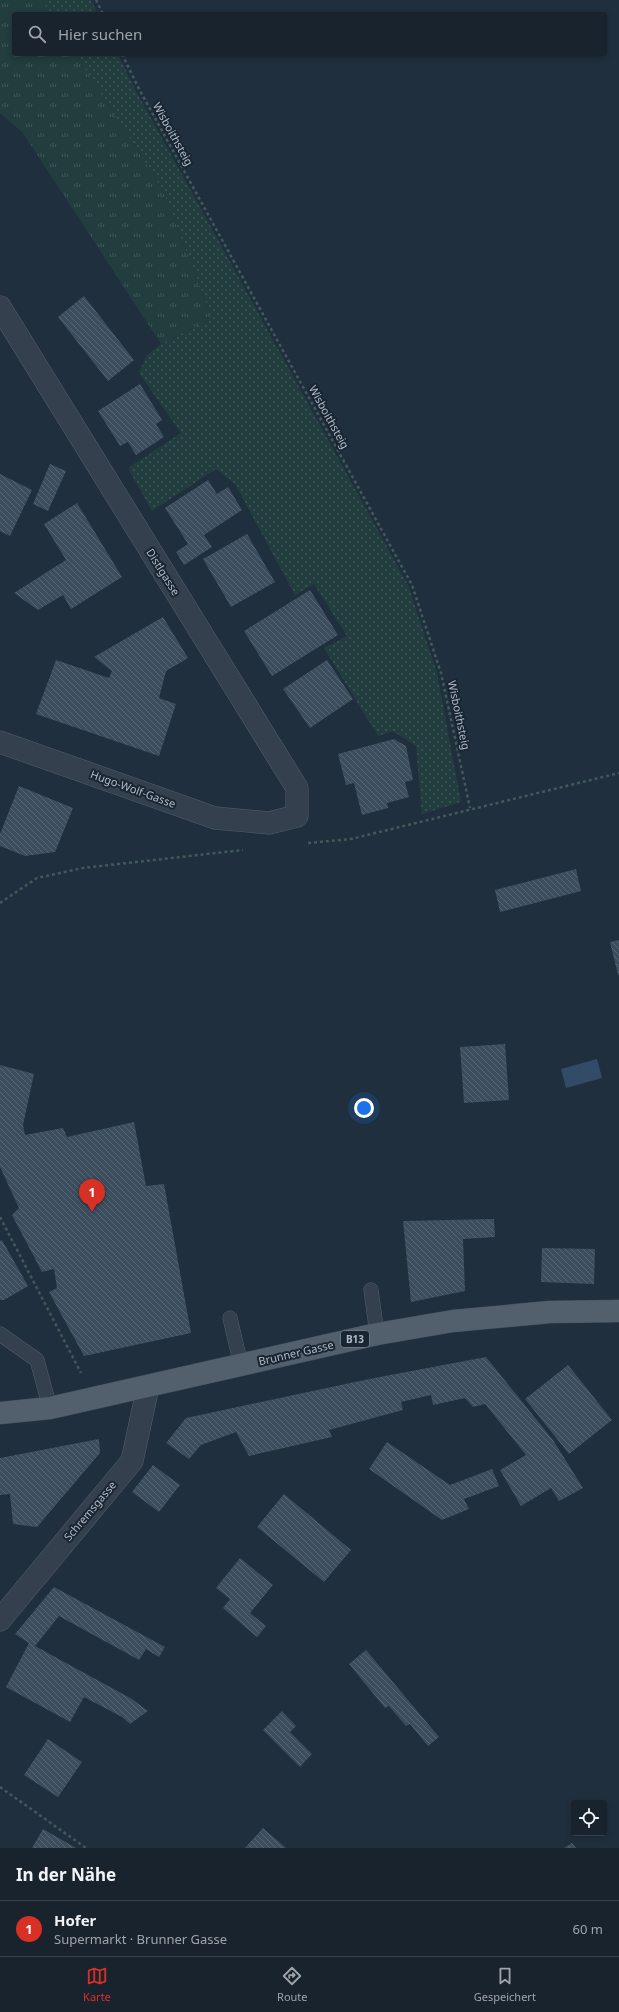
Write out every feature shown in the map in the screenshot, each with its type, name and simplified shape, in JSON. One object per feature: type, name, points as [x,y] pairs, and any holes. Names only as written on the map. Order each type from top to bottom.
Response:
[{"type":"main road","name":"Brunner Gasse","points":[[0,1413],[50,1408],[95,1399],[377,1334],[453,1320],[550,1312],[619,1311]]},
{"type":"street","name":"Distlgasse","points":[[0,307],[297,788],[297,816],[269,823]]},
{"type":"street","name":"Hugo-Wolf-Gasse","points":[[0,742],[215,818],[269,823]]},
{"type":"street","name":"Schremsgasse","points":[[0,1620],[132,1461],[148,1387]]},
{"type":"lane","points":[[371,1290],[377,1334]]},
{"type":"lane","points":[[230,1318],[242,1365]]},
{"type":"lane","points":[[0,1334],[37,1360],[50,1408]]},
{"type":"path","points":[[96,0],[102,12]]},
{"type":"path","name":"Wisboithsteig","points":[[123,56],[143,96],[412,585],[441,672],[470,808]]},
{"type":"path","points":[[0,1217],[95,1399]]},
{"type":"path","points":[[0,1787],[86,1848]]},
{"type":"green space","points":[[0,0],[42,0],[50,12],[12,12],[12,56],[77,56],[163,190],[212,318],[161,344],[23,133],[0,113]]},
{"type":"green space","points":[[42,0],[91,0],[97,12],[50,12]]},
{"type":"green space","points":[[77,56],[119,56],[136,91],[408,585],[437,673],[461,802],[422,814],[416,746],[393,731],[378,736],[324,648],[347,636],[314,584],[295,595],[235,484],[216,469],[152,511],[128,468],[181,433],[139,373],[147,355],[161,344],[212,318],[163,190]]},
{"type":"water","points":[[597,1059],[602,1078],[566,1088],[561,1069]]},
{"type":"building","points":[[84,296],[134,360],[108,381],[58,317]]},
{"type":"building","points":[[140,384],[162,420],[156,424],[164,437],[136,455],[128,442],[120,446],[98,411]]},
{"type":"building","points":[[50,464],[66,471],[48,511],[33,504]]},
{"type":"building","points":[[0,474],[32,490],[10,536],[0,531]]},
{"type":"building","points":[[208,480],[217,494],[228,487],[242,510],[204,535],[212,547],[184,565],[176,552],[188,544],[165,508]]},
{"type":"building","points":[[77,503],[122,577],[71,609],[63,595],[38,610],[14,593],[66,560],[44,524]]},
{"type":"building","points":[[247,534],[275,582],[231,607],[203,559]]},
{"type":"building","points":[[310,590],[338,635],[272,676],[244,631]]},
{"type":"building","points":[[163,617],[188,658],[166,671],[159,698],[176,704],[159,756],[36,714],[56,660],[109,678],[112,671],[94,657]]},
{"type":"building","points":[[327,660],[353,699],[310,728],[283,689]]},
{"type":"building","points":[[394,739],[406,746],[413,780],[405,782],[409,797],[387,803],[388,808],[362,815],[354,783],[346,785],[338,754]]},
{"type":"building","points":[[19,786],[73,808],[55,852],[25,856],[0,846],[0,834]]},
{"type":"building","points":[[576,869],[581,891],[500,912],[495,890]]},
{"type":"building","points":[[619,940],[619,975],[618,975],[610,942]]},
{"type":"building","points":[[505,1044],[509,1100],[464,1103],[460,1047]]},
{"type":"building","points":[[0,1065],[34,1074],[23,1125],[25,1135],[63,1128],[67,1137],[134,1122],[146,1186],[164,1184],[191,1333],[84,1356],[49,1292],[57,1288],[54,1269],[42,1272],[12,1215],[19,1208],[0,1167]]},
{"type":"building","points":[[494,1219],[495,1237],[463,1239],[465,1291],[411,1302],[403,1221]]},
{"type":"building","points":[[2,1240],[28,1286],[4,1300],[0,1300],[0,1241]]},
{"type":"building","points":[[542,1248],[595,1249],[594,1284],[541,1282]]},
{"type":"building","points":[[486,1357],[553,1440],[583,1488],[559,1501],[551,1488],[521,1506],[500,1470],[526,1455],[485,1404],[473,1407],[465,1398],[433,1405],[431,1395],[401,1402],[403,1410],[329,1430],[332,1437],[249,1456],[236,1432],[201,1445],[189,1459],[166,1443],[186,1418],[369,1379]]},
{"type":"building","points":[[568,1365],[612,1420],[569,1454],[525,1399]]},
{"type":"building","points":[[99,1439],[100,1453],[37,1527],[13,1524],[10,1494],[0,1495],[0,1458]]},
{"type":"building","points":[[387,1442],[450,1485],[492,1469],[499,1486],[464,1499],[469,1509],[442,1520],[369,1469]]},
{"type":"building","points":[[153,1465],[180,1485],[159,1512],[132,1492]]},
{"type":"building","points":[[284,1494],[351,1550],[324,1582],[257,1527]]},
{"type":"building","points":[[240,1558],[273,1585],[250,1613],[266,1626],[257,1637],[223,1608],[230,1599],[216,1588]]},
{"type":"building","points":[[54,1587],[165,1647],[159,1657],[146,1649],[139,1660],[59,1616],[35,1646],[132,1699],[148,1711],[130,1724],[122,1717],[84,1697],[70,1722],[6,1687],[29,1643],[15,1634]]},
{"type":"building","points":[[366,1650],[439,1737],[428,1746],[410,1724],[406,1726],[389,1706],[385,1708],[349,1664]]},
{"type":"building","points":[[282,1711],[296,1726],[290,1732],[312,1754],[300,1767],[263,1730]]},
{"type":"building","points":[[48,1739],[82,1762],[58,1797],[24,1775]]},
{"type":"building","points":[[263,1828],[286,1848],[245,1848]]},
{"type":"building","points":[[43,1829],[76,1848],[32,1848]]},
{"type":"building","points":[[572,1843],[576,1848],[564,1848]]},
{"type":"place","name":"Hofer","points":[[92,1212]]}]
